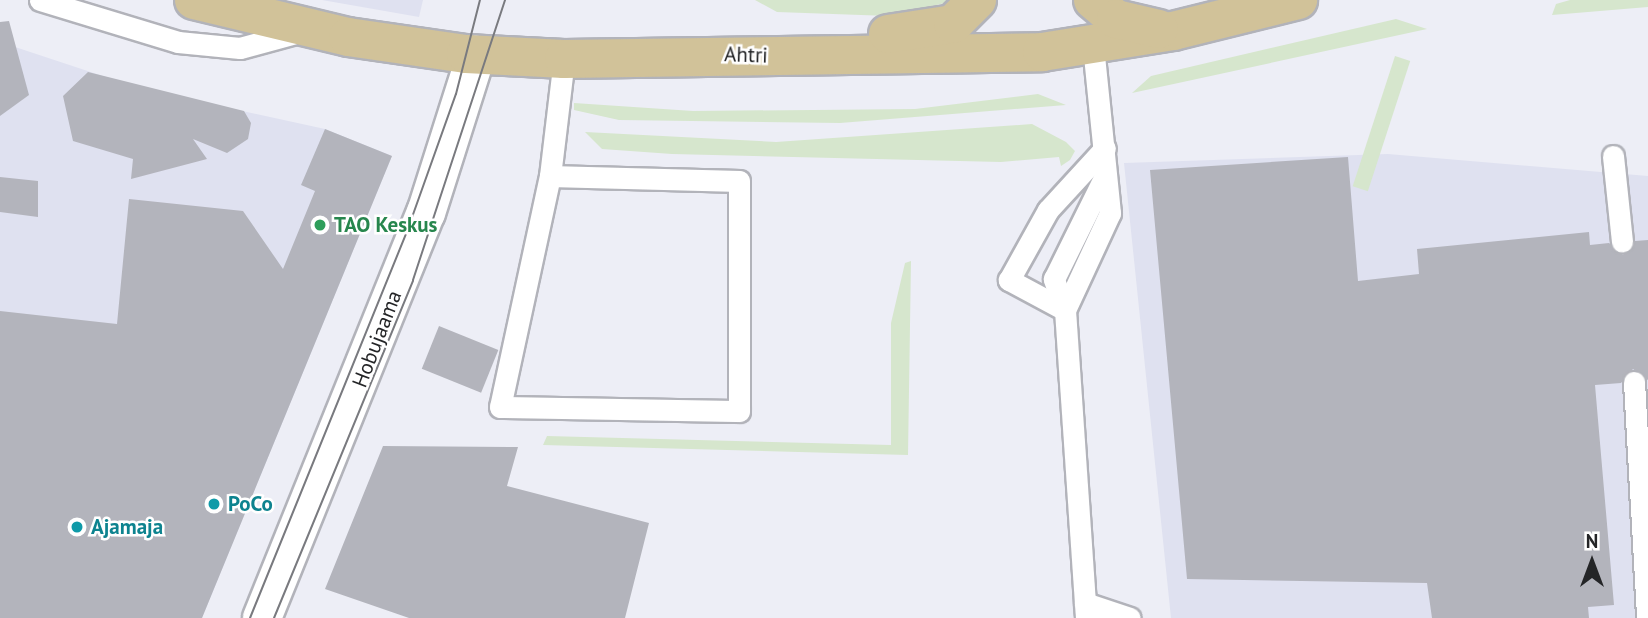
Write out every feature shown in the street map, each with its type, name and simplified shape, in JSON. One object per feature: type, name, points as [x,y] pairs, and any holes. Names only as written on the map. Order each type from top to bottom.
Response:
[{"type":"main road","name":"Ahtri","points":[[194,0],[307,30],[476,55],[564,59],[722,53],[808,57],[1093,46],[1173,31],[1298,0]]},
{"type":"main road","points":[[722,53],[932,29],[953,24],[977,0]]},
{"type":"main road","points":[[1093,0],[1132,25],[1173,31]]},
{"type":"street","name":"Hobujaama","points":[[262,618],[426,213],[476,55]]},
{"type":"lane","points":[[40,0],[178,42],[240,48],[307,30]]},
{"type":"lane","points":[[1093,46],[1110,213],[1065,310],[1085,610],[1130,618]]},
{"type":"lane","points":[[550,176],[739,181],[739,411],[500,407],[550,176],[564,59]]},
{"type":"lane","points":[[1065,310],[1009,280],[1048,210],[1105,148]]},
{"type":"lane","points":[[1613,156],[1622,242]]},
{"type":"lane","points":[[1639,391],[1638,457],[1647,618]]},
{"type":"shaded area","points":[[322,0],[423,0],[419,17]]},
{"type":"shaded area","points":[[0,42],[142,89],[325,129],[392,156],[202,618],[0,618]]},
{"type":"shaded area","points":[[1388,154],[1648,176],[1648,618],[1171,618],[1124,163]]},
{"type":"green space","points":[[755,0],[958,0],[889,16],[777,12]]},
{"type":"green space","points":[[1570,0],[1648,0],[1648,7],[1552,15],[1556,4]]},
{"type":"green space","points":[[1396,19],[1427,29],[1132,93],[1151,76]]},
{"type":"green space","points":[[1395,56],[1410,61],[1368,191],[1353,186]]},
{"type":"green space","points":[[1038,94],[1066,105],[840,123],[619,120],[574,110],[574,103],[693,111],[915,109]]},
{"type":"green space","points":[[1032,124],[1066,142],[1075,151],[1070,160],[1061,166],[1059,157],[1001,162],[672,154],[602,149],[585,132],[776,142]]},
{"type":"green space","points":[[911,261],[908,455],[543,445],[547,436],[891,445],[891,323],[905,263]]},
{"type":"building","points":[[9,21],[29,95],[0,116],[0,22]]},
{"type":"building","points":[[88,72],[244,111],[251,123],[248,139],[227,153],[193,139],[207,159],[131,179],[133,159],[73,141],[63,96]]},
{"type":"building","points":[[325,129],[392,156],[202,618],[0,618],[0,311],[117,324],[129,199],[243,211],[283,269],[315,191],[301,185]]},
{"type":"building","points":[[1348,157],[1358,281],[1419,274],[1417,249],[1589,232],[1590,245],[1609,243],[1623,255],[1635,241],[1648,240],[1648,380],[1633,369],[1621,383],[1595,385],[1614,605],[1588,607],[1589,618],[1432,618],[1427,583],[1187,579],[1150,170]]},
{"type":"building","points":[[0,177],[38,181],[38,217],[0,212]]},
{"type":"building","points":[[439,326],[498,350],[481,393],[422,369]]},
{"type":"building","points":[[383,446],[518,447],[507,486],[649,523],[625,618],[409,618],[325,589]]},
{"type":"tram line","points":[[250,618],[410,223],[456,94],[480,0]]},
{"type":"tram line","points":[[274,618],[413,280],[505,0]]},
{"type":"place","name":"TAO Keskus","points":[[320,225]]},
{"type":"place","name":"PoCo","points":[[214,504]]},
{"type":"place","name":"Ajamaja","points":[[77,527]]}]
